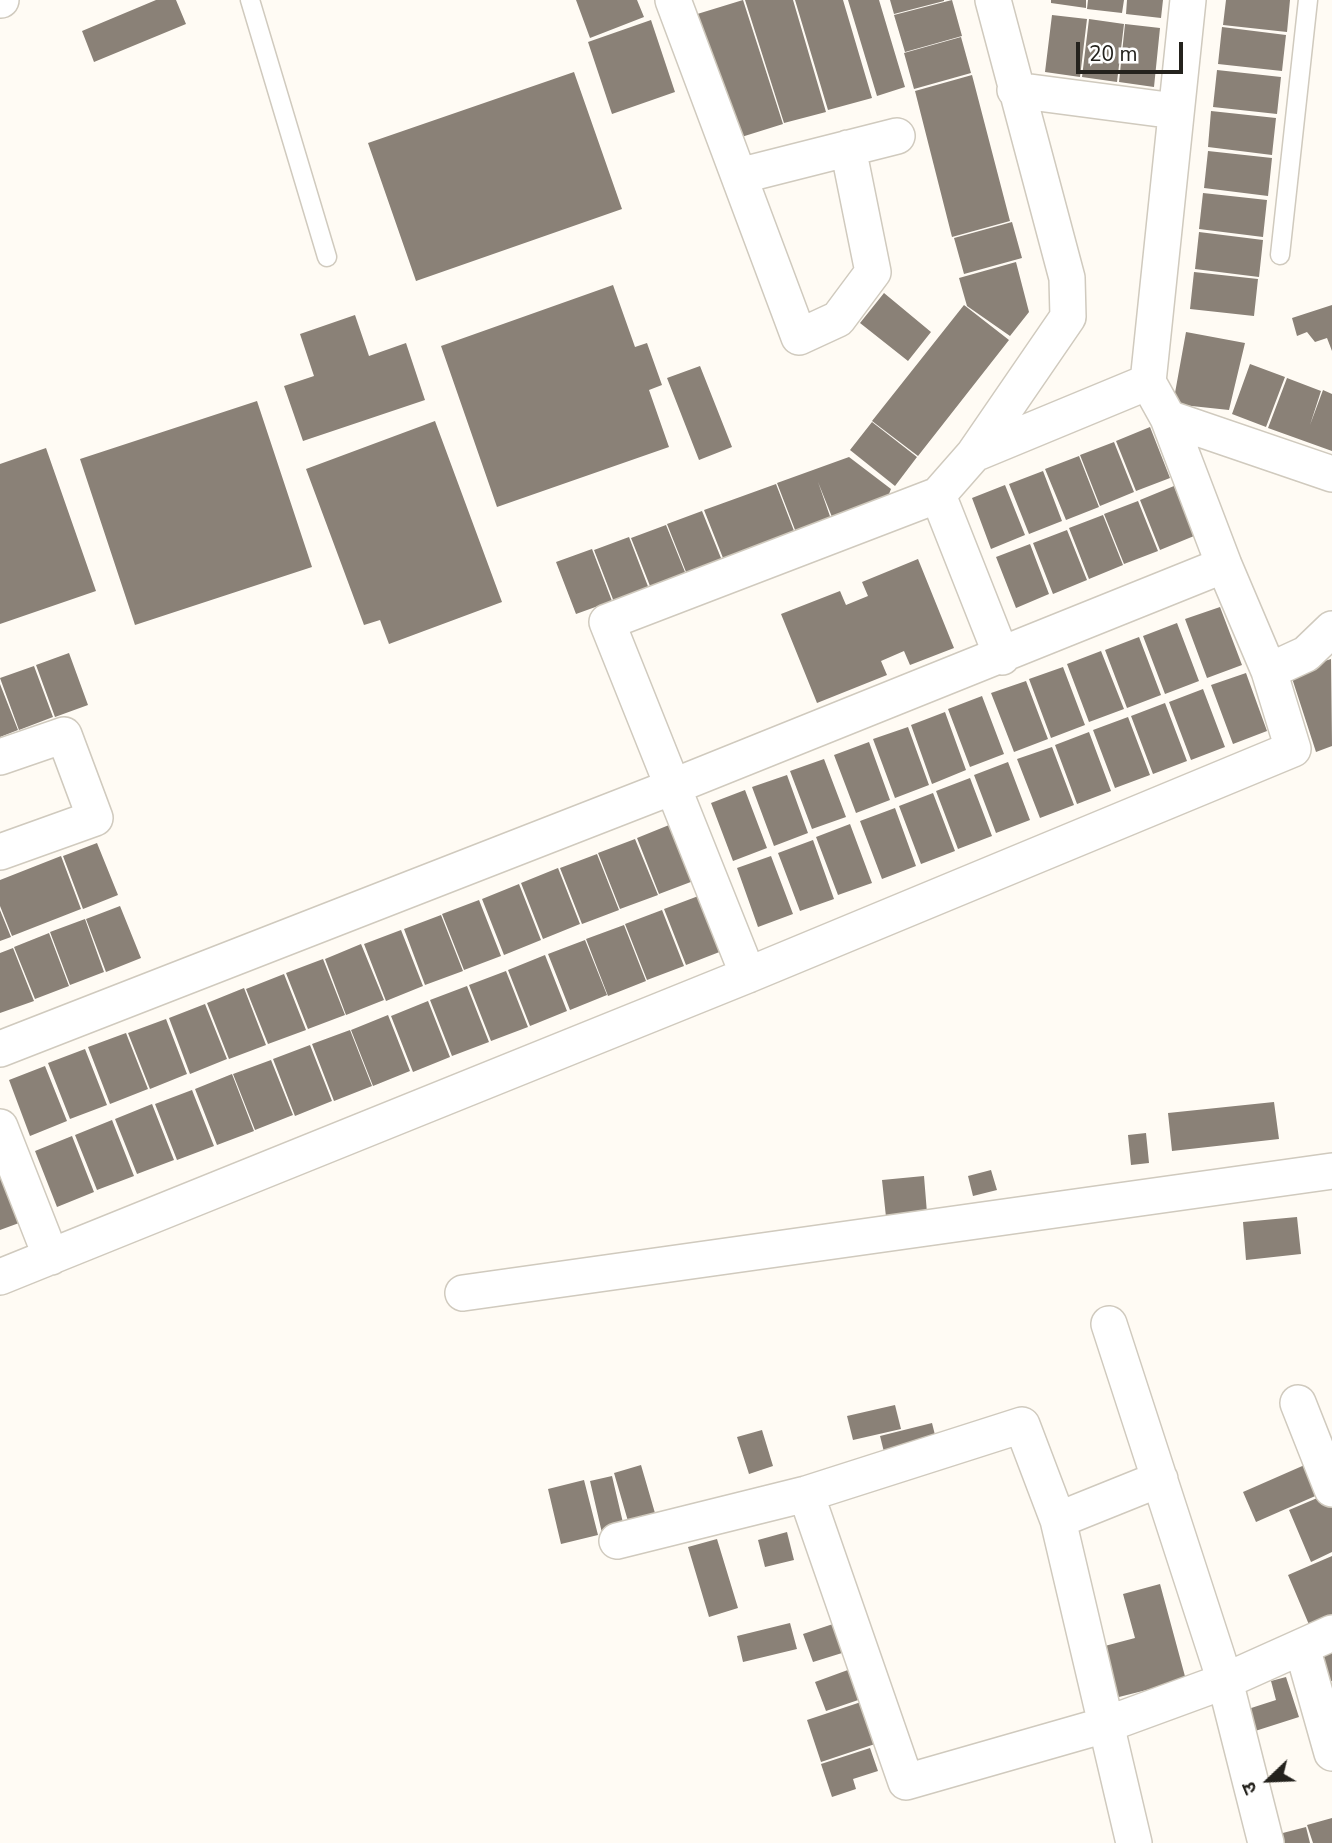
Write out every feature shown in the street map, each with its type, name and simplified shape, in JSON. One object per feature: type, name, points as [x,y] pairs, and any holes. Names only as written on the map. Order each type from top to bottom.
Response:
[{"type":"street","points":[[673,0],[799,337],[838,319],[873,272],[848,148]]},
{"type":"street","points":[[748,975],[607,622],[938,495],[974,454],[1068,317],[1067,278],[993,0]]},
{"type":"street","points":[[0,1277],[748,975],[1293,749],[1269,671],[1224,565],[1168,418],[1148,382],[1188,0]]},
{"type":"street","points":[[1015,90],[1175,111]]},
{"type":"street","points":[[739,176],[897,136]]},
{"type":"street","points":[[974,454],[1148,382]]},
{"type":"street","points":[[1168,418],[1332,474]]},
{"type":"street","points":[[938,495],[1002,656]]},
{"type":"street","points":[[0,1049],[672,787],[1224,565]]},
{"type":"street","points":[[1269,671],[1306,654],[1332,629]]},
{"type":"street","points":[[0,757],[64,736],[95,818],[0,852]]},
{"type":"street","points":[[0,1127],[51,1257]]},
{"type":"street","points":[[463,1293],[1332,1171]]},
{"type":"street","points":[[1110,1324],[1225,1681],[1265,1843]]},
{"type":"street","points":[[1298,1403],[1332,1489]]},
{"type":"street","points":[[617,1541],[806,1494],[1022,1425],[1058,1520],[1135,1843]]},
{"type":"street","points":[[1058,1520],[1160,1479]]},
{"type":"street","points":[[806,1494],[906,1782],[1105,1725],[1225,1681],[1317,1640],[1332,1753]]},
{"type":"lane","points":[[250,0],[327,257]]},
{"type":"lane","points":[[1280,256],[1308,0]]},
{"type":"building","points":[[156,0],[176,0],[186,24],[94,62],[82,31]]},
{"type":"building","points":[[576,0],[637,0],[644,17],[590,38]]},
{"type":"building","points":[[743,0],[783,124],[735,139],[694,15]]},
{"type":"building","points":[[745,0],[793,0],[826,112],[784,123]]},
{"type":"building","points":[[795,0],[843,0],[872,98],[828,110]]},
{"type":"building","points":[[848,0],[879,0],[905,87],[877,96]]},
{"type":"building","points":[[890,0],[944,0],[944,1],[894,14]]},
{"type":"building","points":[[952,0],[962,36],[905,52],[894,15]]},
{"type":"building","points":[[1051,0],[1086,0],[1086,8],[1051,3]]},
{"type":"building","points":[[1088,0],[1124,0],[1122,13],[1087,9]]},
{"type":"building","points":[[1127,0],[1163,0],[1161,18],[1126,14]]},
{"type":"building","points":[[1226,0],[1290,0],[1287,32],[1223,25]]},
{"type":"building","points":[[1052,15],[1087,19],[1080,77],[1045,72]]},
{"type":"building","points":[[1089,19],[1124,24],[1117,82],[1082,77]]},
{"type":"building","points":[[651,20],[675,92],[612,114],[588,42]]},
{"type":"building","points":[[1125,24],[1160,28],[1154,87],[1119,82]]},
{"type":"building","points":[[1222,27],[1286,35],[1282,71],[1218,64]]},
{"type":"building","points":[[961,37],[971,73],[914,89],[904,53]]},
{"type":"building","points":[[1217,70],[1281,77],[1277,114],[1213,107]]},
{"type":"building","points":[[574,72],[622,209],[416,281],[368,143]]},
{"type":"building","points":[[972,75],[1010,221],[952,237],[915,91]]},
{"type":"building","points":[[1211,111],[1276,118],[1272,155],[1208,147]]},
{"type":"building","points":[[1208,151],[1272,158],[1268,196],[1204,188]]},
{"type":"building","points":[[1203,193],[1267,200],[1263,237],[1199,229]]},
{"type":"building","points":[[1012,222],[1022,258],[964,274],[954,238]]},
{"type":"building","points":[[1199,232],[1263,240],[1259,277],[1195,269]]},
{"type":"building","points":[[1016,262],[1029,312],[1010,336],[967,306],[959,278]]},
{"type":"building","points":[[1194,272],[1258,279],[1254,316],[1190,309]]},
{"type":"building","points":[[613,285],[635,347],[647,343],[662,385],[649,390],[669,447],[497,507],[441,346]]},
{"type":"building","points":[[884,293],[931,332],[908,361],[860,323]]},
{"type":"building","points":[[964,305],[1009,340],[918,456],[872,421]]},
{"type":"building","points":[[1332,305],[1332,351],[1327,338],[1315,342],[1307,332],[1297,336],[1292,318]]},
{"type":"building","points":[[355,315],[369,356],[406,343],[425,400],[303,441],[284,386],[314,376],[300,334]]},
{"type":"building","points":[[1186,332],[1245,343],[1229,410],[1173,404]]},
{"type":"building","points":[[1250,364],[1285,377],[1266,427],[1232,414]]},
{"type":"building","points":[[700,366],[732,447],[699,460],[667,378]]},
{"type":"building","points":[[1287,378],[1321,391],[1310,425],[1323,390],[1332,394],[1332,451],[1268,428]]},
{"type":"building","points":[[257,401],[312,567],[135,625],[80,459]]},
{"type":"building","points":[[435,421],[502,602],[389,644],[380,620],[364,625],[306,469]]},
{"type":"building","points":[[872,422],[917,457],[895,486],[850,450]]},
{"type":"building","points":[[1150,427],[1170,478],[1136,491],[1116,441]]},
{"type":"building","points":[[1114,442],[1134,492],[1100,506],[1080,455]]},
{"type":"building","points":[[46,448],[96,591],[0,624],[0,464]]},
{"type":"building","points":[[1079,456],[1099,507],[1066,520],[1045,469]]},
{"type":"building","points":[[849,457],[891,489],[885,504],[834,522],[818,482],[832,522],[797,535],[777,483]]},
{"type":"building","points":[[1043,471],[1062,521],[1029,534],[1009,484]]},
{"type":"building","points":[[776,484],[796,536],[725,563],[704,510]]},
{"type":"building","points":[[1005,485],[1025,535],[991,549],[972,498]]},
{"type":"building","points":[[1174,486],[1194,536],[1160,550],[1140,500]]},
{"type":"building","points":[[1138,501],[1158,551],[1124,564],[1104,514]]},
{"type":"building","points":[[702,511],[723,563],[688,577],[667,524]]},
{"type":"building","points":[[1103,515],[1123,565],[1089,579],[1069,528]]},
{"type":"building","points":[[666,525],[687,577],[652,591],[631,538]]},
{"type":"building","points":[[1067,530],[1087,580],[1053,594],[1033,543]]},
{"type":"building","points":[[629,537],[649,589],[614,602],[594,550]]},
{"type":"building","points":[[1030,544],[1049,594],[1016,608],[996,557]]},
{"type":"building","points":[[592,549],[612,601],[576,614],[556,562]]},
{"type":"building","points":[[918,559],[954,648],[910,665],[904,651],[881,661],[887,675],[817,703],[781,614],[840,591],[846,605],[868,596],[862,582]]},
{"type":"building","points":[[1220,607],[1242,665],[1207,678],[1185,619]]},
{"type":"building","points":[[1177,623],[1199,681],[1165,694],[1143,636]]},
{"type":"building","points":[[1139,637],[1161,695],[1127,708],[1105,650]]},
{"type":"building","points":[[1101,651],[1124,709],[1089,722],[1067,664]]},
{"type":"building","points":[[69,653],[88,705],[55,717],[36,665]]},
{"type":"building","points":[[1331,659],[1332,746],[1316,752],[1290,672]]},
{"type":"building","points":[[34,666],[53,717],[19,730],[0,678]]},
{"type":"building","points":[[1063,667],[1085,725],[1051,738],[1029,679]]},
{"type":"building","points":[[1246,673],[1267,731],[1233,744],[1211,685]]},
{"type":"building","points":[[1026,681],[1048,739],[1014,752],[991,693]]},
{"type":"building","points":[[0,684],[18,730],[0,737]]},
{"type":"building","points":[[1203,689],[1225,747],[1191,760],[1169,702]]},
{"type":"building","points":[[982,696],[1004,754],[970,767],[948,709]]},
{"type":"building","points":[[1165,703],[1187,761],[1153,774],[1131,716]]},
{"type":"building","points":[[945,712],[966,770],[932,784],[911,725]]},
{"type":"building","points":[[1128,717],[1150,775],[1115,788],[1093,730]]},
{"type":"building","points":[[908,727],[929,785],[895,798],[873,739]]},
{"type":"building","points":[[1089,732],[1111,791],[1077,804],[1055,745]]},
{"type":"building","points":[[869,742],[890,800],[856,813],[834,755]]},
{"type":"building","points":[[1052,747],[1074,805],[1040,818],[1017,759]]},
{"type":"building","points":[[824,759],[846,817],[812,829],[790,771]]},
{"type":"building","points":[[1008,762],[1030,820],[996,833],[974,775]]},
{"type":"building","points":[[787,775],[808,833],[774,846],[752,787]]},
{"type":"building","points":[[970,778],[992,836],[958,849],[936,791]]},
{"type":"building","points":[[745,790],[767,848],[733,861],[711,803]]},
{"type":"building","points":[[933,793],[955,851],[921,864],[899,806]]},
{"type":"building","points":[[895,808],[916,866],[882,879],[860,821]]},
{"type":"building","points":[[674,823],[696,880],[659,894],[637,838]]},
{"type":"building","points":[[850,824],[872,883],[838,895],[816,837]]},
{"type":"building","points":[[635,839],[658,895],[620,909],[598,853]]},
{"type":"building","points":[[813,840],[834,899],[800,911],[778,853]]},
{"type":"building","points":[[97,843],[118,895],[83,909],[63,856]]},
{"type":"building","points":[[597,854],[619,910],[582,924],[560,868]]},
{"type":"building","points":[[61,856],[81,909],[12,936],[0,906],[0,880]]},
{"type":"building","points":[[771,856],[793,914],[758,927],[737,868]]},
{"type":"building","points":[[558,868],[580,924],[543,939],[521,883]]},
{"type":"building","points":[[519,884],[541,940],[504,955],[482,899]]},
{"type":"building","points":[[701,895],[722,951],[686,965],[664,909]]},
{"type":"building","points":[[479,900],[501,956],[464,970],[442,914]]},
{"type":"building","points":[[120,906],[141,958],[106,972],[86,919]]},
{"type":"building","points":[[0,910],[11,937],[0,941]]},
{"type":"building","points":[[662,910],[684,966],[647,980],[625,924]]},
{"type":"building","points":[[441,915],[463,971],[425,985],[404,929]]},
{"type":"building","points":[[85,919],[104,972],[70,985],[50,932]]},
{"type":"building","points":[[624,925],[646,981],[608,996],[586,939]]},
{"type":"building","points":[[401,930],[423,986],[386,1001],[364,944]]},
{"type":"building","points":[[49,933],[69,986],[35,999],[14,947]]},
{"type":"building","points":[[585,940],[607,995],[570,1010],[548,954]]},
{"type":"building","points":[[361,944],[384,1000],[346,1015],[325,959]]},
{"type":"building","points":[[13,948],[34,1001],[0,1013],[0,953]]},
{"type":"building","points":[[545,955],[567,1011],[530,1026],[508,970]]},
{"type":"building","points":[[323,959],[345,1015],[308,1029],[286,973]]},
{"type":"building","points":[[506,971],[528,1027],[491,1041],[469,985]]},
{"type":"building","points":[[284,974],[306,1030],[268,1044],[246,989]]},
{"type":"building","points":[[467,986],[489,1042],[452,1056],[430,1000]]},
{"type":"building","points":[[244,988],[266,1045],[229,1059],[207,1003]]},
{"type":"building","points":[[428,1001],[450,1057],[413,1072],[391,1016]]},
{"type":"building","points":[[205,1004],[227,1059],[190,1074],[169,1018]]},
{"type":"building","points":[[388,1015],[410,1071],[373,1086],[351,1030]]},
{"type":"building","points":[[166,1019],[187,1074],[150,1089],[128,1033]]},
{"type":"building","points":[[350,1030],[372,1086],[334,1101],[312,1044]]},
{"type":"building","points":[[126,1033],[148,1089],[110,1104],[88,1047]]},
{"type":"building","points":[[310,1045],[332,1101],[295,1116],[273,1059]]},
{"type":"building","points":[[85,1049],[107,1105],[70,1119],[48,1063]]},
{"type":"building","points":[[271,1060],[293,1115],[255,1130],[233,1074]]},
{"type":"building","points":[[45,1066],[67,1121],[30,1136],[9,1080]]},
{"type":"building","points":[[232,1074],[254,1131],[217,1145],[195,1089]]},
{"type":"building","points":[[192,1090],[214,1146],[177,1160],[155,1104]]},
{"type":"building","points":[[1274,1102],[1279,1139],[1172,1151],[1168,1113]]},
{"type":"building","points":[[152,1104],[174,1160],[137,1174],[115,1119]]},
{"type":"building","points":[[112,1120],[134,1176],[97,1190],[75,1135]]},
{"type":"building","points":[[1146,1133],[1149,1163],[1131,1165],[1128,1135]]},
{"type":"building","points":[[72,1136],[94,1192],[57,1207],[35,1151]]},
{"type":"building","points":[[991,1170],[997,1190],[973,1196],[968,1176]]},
{"type":"building","points":[[0,1174],[19,1223],[0,1230]]},
{"type":"building","points":[[924,1176],[927,1213],[886,1217],[882,1180]]},
{"type":"building","points":[[1297,1217],[1301,1254],[1246,1260],[1243,1222]]},
{"type":"building","points":[[895,1405],[901,1429],[853,1440],[847,1416]]},
{"type":"building","points":[[932,1423],[938,1447],[886,1460],[880,1436]]},
{"type":"building","points":[[762,1430],[773,1466],[749,1474],[737,1437]]},
{"type":"building","points":[[1316,1460],[1329,1490],[1256,1522],[1243,1492]]},
{"type":"building","points":[[641,1465],[657,1520],[630,1528],[614,1473]]},
{"type":"building","points":[[612,1476],[624,1527],[602,1533],[590,1481]]},
{"type":"building","points":[[584,1480],[598,1535],[561,1544],[548,1489]]},
{"type":"building","points":[[1329,1493],[1332,1500],[1332,1552],[1311,1562],[1289,1510]]},
{"type":"building","points":[[787,1532],[794,1560],[765,1567],[758,1540]]},
{"type":"building","points":[[717,1539],[738,1608],[709,1617],[688,1547]]},
{"type":"building","points":[[1332,1556],[1332,1617],[1310,1627],[1288,1575]]},
{"type":"building","points":[[1160,1584],[1186,1680],[1115,1698],[1101,1647],[1135,1638],[1123,1594]]},
{"type":"building","points":[[845,1620],[855,1649],[813,1662],[803,1634]]},
{"type":"building","points":[[790,1623],[797,1649],[743,1662],[737,1636]]},
{"type":"building","points":[[1332,1647],[1332,1681],[1323,1683],[1314,1652]]},
{"type":"building","points":[[856,1667],[867,1697],[826,1711],[815,1682]]},
{"type":"building","points":[[1286,1677],[1299,1717],[1252,1732],[1245,1710],[1276,1700],[1271,1681]]},
{"type":"building","points":[[864,1701],[878,1743],[821,1762],[807,1720]]},
{"type":"building","points":[[870,1748],[878,1771],[853,1779],[856,1789],[832,1797],[821,1764]]},
{"type":"building","points":[[1332,1818],[1332,1843],[1313,1843],[1307,1825]]},
{"type":"building","points":[[1306,1827],[1310,1843],[1277,1843],[1275,1835]]}]
